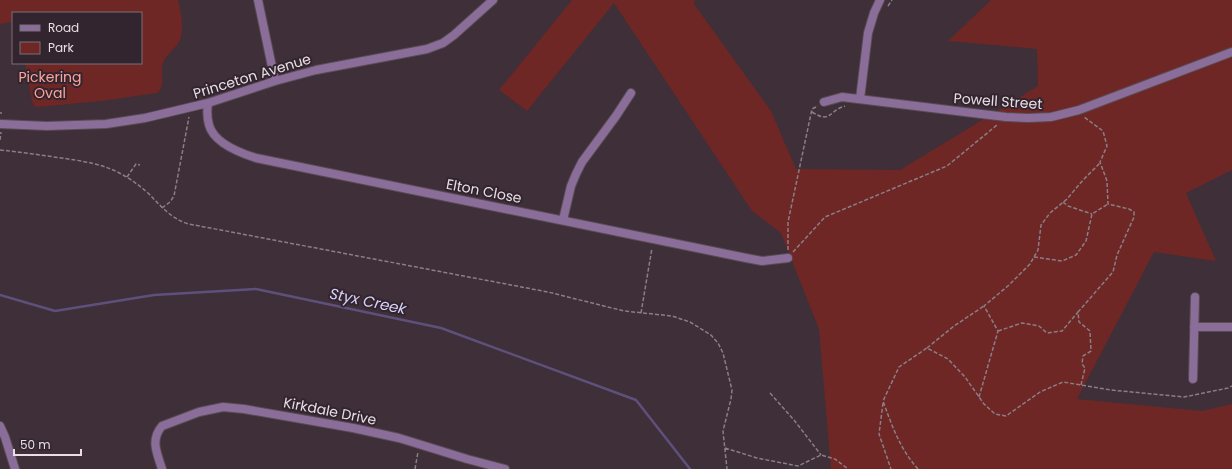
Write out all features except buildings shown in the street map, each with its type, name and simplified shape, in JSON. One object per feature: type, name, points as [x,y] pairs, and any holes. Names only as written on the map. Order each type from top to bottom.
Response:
[{"type":"street","points":[[258,0],[275,81]]},
{"type":"street","name":"Princeton Avenue","points":[[0,124],[47,126],[106,124],[145,118],[208,103],[275,81],[316,70],[427,49],[443,43],[454,35],[494,0]]},
{"type":"street","points":[[860,99],[868,33],[880,0]]},
{"type":"street","name":"Powell Street","points":[[824,102],[842,97],[1006,117],[1051,117],[1079,110],[1232,52]]},
{"type":"street","points":[[563,220],[571,186],[579,168],[630,92]]},
{"type":"street","name":"Elton Close","points":[[208,103],[209,126],[214,134],[226,146],[251,157],[762,261],[788,258]]},
{"type":"street","points":[[1193,379],[1194,297]]},
{"type":"street","points":[[1194,327],[1232,327]]},
{"type":"street","name":"Kirkdale Drive","points":[[162,469],[156,447],[155,437],[158,430],[162,426],[199,412],[223,407],[244,409],[353,428],[399,438],[505,469]]},
{"type":"street","points":[[0,426],[15,469]]},
{"type":"path","points":[[886,9],[892,0]]},
{"type":"path","points":[[283,68],[302,62],[311,62]]},
{"type":"path","points":[[788,258],[788,222],[812,109],[824,102]]},
{"type":"path","points":[[812,112],[820,117],[827,117],[844,106],[851,106]]},
{"type":"path","points":[[892,469],[879,434],[883,401],[899,367],[927,348],[954,326],[984,306],[1009,285],[1030,264],[1038,250],[1041,225],[1050,212],[1063,202],[1100,162],[1107,146],[1103,131],[1081,115],[1079,110]]},
{"type":"path","points":[[788,258],[825,217],[947,166],[1006,117]]},
{"type":"path","points":[[162,208],[170,202],[174,196],[189,118]]},
{"type":"path","points":[[0,150],[88,162],[106,167],[127,177],[174,218],[189,224],[548,292],[616,310],[672,316],[690,322],[708,333],[718,343],[723,353],[732,390],[723,431],[727,469]]},
{"type":"path","points":[[1100,162],[1107,181],[1108,204]]},
{"type":"path","points":[[127,177],[136,164],[140,165]]},
{"type":"path","points":[[1063,202],[1068,206],[1092,214]]},
{"type":"path","points":[[998,331],[1022,323],[1039,326],[1047,333],[1062,331],[1113,272],[1117,255],[1134,217],[1134,212],[1129,209],[1108,204],[1092,214],[1086,241],[1076,254],[1062,261],[1034,257]]},
{"type":"path","points":[[641,313],[652,246]]},
{"type":"path","points":[[979,397],[998,331],[984,306]]},
{"type":"path","points":[[1078,312],[1079,322],[1090,331],[1091,351],[1083,356],[1082,364],[1085,368],[1082,385]]},
{"type":"path","points":[[927,348],[948,359],[965,377],[984,404],[995,414],[1006,416],[1040,392],[1063,382],[1111,390],[1184,397],[1232,386]]},
{"type":"path","points":[[770,393],[794,420],[821,455],[835,459],[848,469]]},
{"type":"path","points":[[883,401],[893,430],[910,460],[918,469]]},
{"type":"path","points":[[415,469],[420,444]]},
{"type":"path","points":[[724,448],[757,458],[798,466],[821,455]]},
{"type":"green space","name":"Pickering Oval","points":[[0,0],[178,0],[182,20],[182,31],[180,40],[163,63],[162,86],[157,93],[101,101],[38,107],[34,106],[32,101],[25,64],[142,64],[142,12],[12,12],[12,22],[0,24]]},
{"type":"green space","points":[[572,0],[695,0],[694,4],[771,111],[796,169],[900,170],[1038,86],[1037,49],[948,41],[991,0],[1232,0],[1232,170],[1186,193],[1216,261],[1154,252],[1077,399],[1202,411],[1232,404],[1232,469],[831,469],[819,329],[781,233],[752,211],[614,3],[527,111],[499,90]]},
{"type":"waterway","name":"Styx Creek","points":[[0,295],[55,311],[154,295],[256,289],[441,328],[636,400],[690,469]]}]
